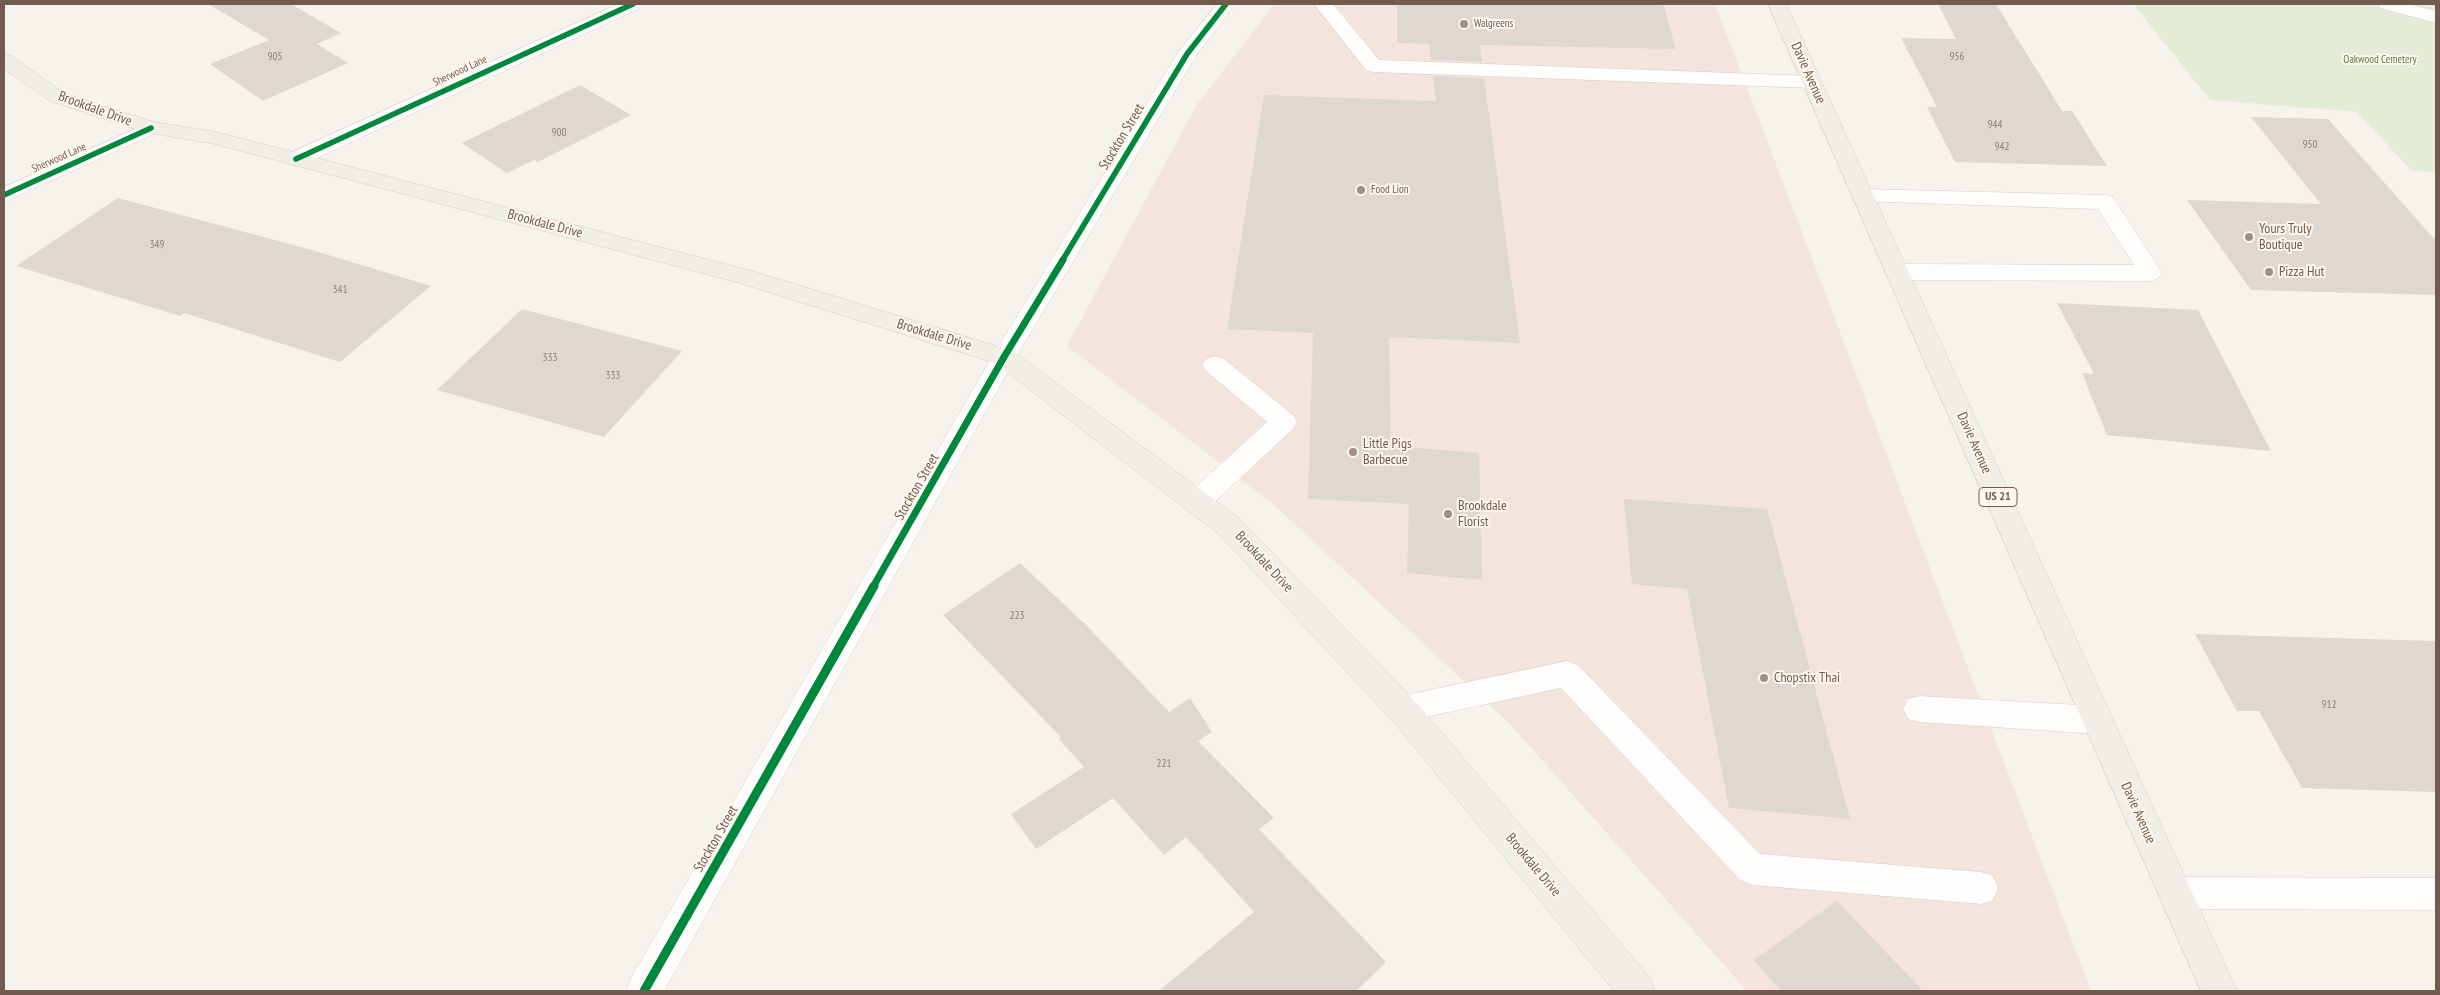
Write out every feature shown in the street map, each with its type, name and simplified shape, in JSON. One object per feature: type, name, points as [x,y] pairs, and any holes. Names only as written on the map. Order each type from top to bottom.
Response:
[{"type":"main road","name":"Davie Avenue","points":[[1777,4],[2219,991]]},
{"type":"main road","name":"Brookdale Drive","points":[[4,60],[57,97],[150,128],[216,138],[744,276],[1004,357],[1230,527],[1402,709],[1637,991]]},
{"type":"street","name":"Sherwood Lane","points":[[296,158],[633,4]]},
{"type":"street","name":"Stockton Street","points":[[644,991],[1004,357],[1187,54],[1226,4]]},
{"type":"street","points":[[1324,4],[1373,66],[1812,82]]},
{"type":"street","points":[[2386,4],[2436,17]]},
{"type":"street","name":"Sherwood Lane","points":[[4,195],[150,128]]},
{"type":"street","points":[[1863,196],[2104,202],[2150,273],[1897,272]]},
{"type":"street","points":[[1197,502],[1284,422],[1215,365]]},
{"type":"street","points":[[1402,709],[1568,674],[1752,869],[1981,888]]},
{"type":"street","points":[[1919,709],[2097,720]]},
{"type":"street","points":[[2175,893],[2436,894]]},
{"type":"shaded area","points":[[1274,4],[1715,4],[2091,991],[1747,991],[1510,724],[1273,504],[1067,346],[1196,106]]},
{"type":"green space","name":"Oakwood Cemetery","points":[[2133,4],[2436,4],[2436,172],[2411,170],[2357,112],[2210,100]]},
{"type":"building","points":[[208,4],[291,4],[341,33],[317,44],[348,63],[263,101],[210,64],[269,40]]},
{"type":"building","points":[[1397,4],[1663,4],[1676,49],[1480,45],[1482,62],[1431,60],[1429,44],[1397,43]]},
{"type":"building","points":[[1938,4],[1996,4],[2062,111],[2072,111],[2107,166],[1955,162],[1927,107],[1937,107],[1901,38],[1956,39]]},
{"type":"building","points":[[1433,76],[1484,78],[1520,343],[1389,337],[1391,446],[1479,453],[1482,580],[1407,573],[1409,504],[1308,499],[1313,333],[1227,329],[1264,95],[1436,101]]},
{"type":"building","points":[[580,85],[631,115],[538,162],[534,160],[507,173],[462,143]]},
{"type":"building","points":[[2251,117],[2328,119],[2436,241],[2436,295],[2251,290],[2187,200],[2321,204]]},
{"type":"building","points":[[118,198],[312,250],[431,286],[340,362],[184,313],[180,316],[16,266]]},
{"type":"building","points":[[2057,303],[2198,310],[2271,451],[2107,435],[2082,373],[2094,374]]},
{"type":"building","points":[[522,309],[682,351],[604,437],[437,390]]},
{"type":"building","points":[[1624,499],[1767,509],[1850,819],[1729,808],[1687,589],[1632,584]]},
{"type":"building","points":[[1020,563],[1086,625],[1169,712],[1190,698],[1212,732],[1198,741],[1274,818],[1259,829],[1386,962],[1356,991],[1159,991],[1254,912],[1186,837],[1164,855],[1113,798],[1036,849],[1011,814],[1084,767],[1059,739],[1061,737],[943,615]]},
{"type":"building","points":[[2195,634],[2436,641],[2436,792],[2302,788],[2259,711],[2237,711]]},
{"type":"building","points":[[1837,901],[1923,991],[1781,991],[1754,960]]},
{"type":"cycle path","points":[[296,159],[633,4]]},
{"type":"cycle path","points":[[644,991],[1004,357],[1187,54],[1226,4]]},
{"type":"cycle path","points":[[4,195],[151,128]]},
{"type":"place","name":"Walgreens","points":[[1464,24]]},
{"type":"place","name":"Food Lion","points":[[1361,190]]},
{"type":"place","name":"Yours Truly Boutique","points":[[2249,237]]},
{"type":"place","name":"Pizza Hut","points":[[2269,272]]},
{"type":"place","name":"Little Pigs Barbecue","points":[[1353,452]]},
{"type":"place","name":"Brookdale Florist","points":[[1448,514]]},
{"type":"place","name":"Chopstix Thai","points":[[1764,678]]}]
